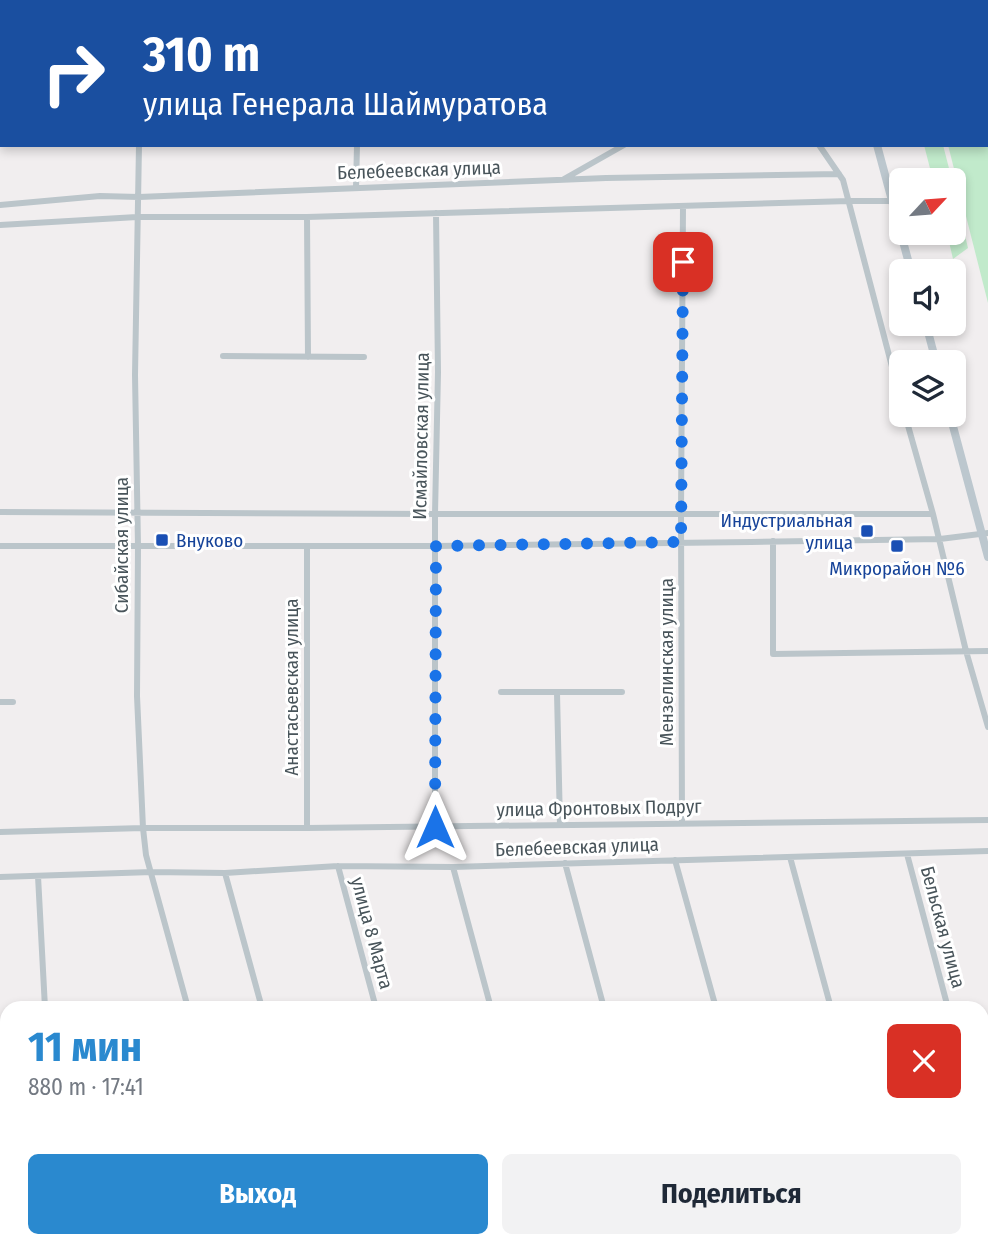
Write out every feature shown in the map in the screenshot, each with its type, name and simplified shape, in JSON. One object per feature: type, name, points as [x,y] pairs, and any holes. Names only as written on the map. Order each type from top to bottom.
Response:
[{"type":"street","name":"Сибайская улица","points":[[139,147],[135,375],[137,696],[143,828],[146,855],[186,1001]]},
{"type":"street","points":[[356,188],[357,147]]},
{"type":"street","points":[[562,180],[620,147]]},
{"type":"street","points":[[820,147],[843,180],[889,355]]},
{"type":"street","points":[[878,147],[889,190]]},
{"type":"street","name":"Белебеевская улица","points":[[0,205],[100,196],[139,197],[562,180],[839,174]]},
{"type":"street","points":[[0,225],[137,217],[307,217],[889,201]]},
{"type":"street","name":"Мензелинская улица","points":[[682,823],[683,206]]},
{"type":"street","name":"Исмайловская улица","points":[[435,827],[438,372],[436,213]]},
{"type":"street","points":[[307,217],[307,357]]},
{"type":"street","points":[[223,356],[364,357]]},
{"type":"street","points":[[908,427],[988,727]]},
{"type":"street","points":[[954,427],[985,534],[988,557]]},
{"type":"street","points":[[0,512],[933,514]]},
{"type":"street","points":[[0,546],[436,546],[940,539],[985,534]]},
{"type":"street","points":[[773,541],[773,654],[988,651]]},
{"type":"street","name":"Анастасьевская улица","points":[[307,546],[307,828]]},
{"type":"street","points":[[501,692],[622,692]]},
{"type":"street","points":[[557,693],[560,825]]},
{"type":"street","points":[[0,702],[13,702]]},
{"type":"street","name":"улица Фронтовых Подруг","points":[[0,832],[143,828],[988,821]]},
{"type":"street","name":"Белебеевская улица","points":[[0,877],[152,872],[225,873],[338,866],[453,867],[988,851]]},
{"type":"street","name":"Бельская улица","points":[[907,854],[946,1001]]},
{"type":"street","points":[[790,857],[829,1001]]},
{"type":"street","points":[[675,860],[714,1001]]},
{"type":"street","points":[[565,863],[602,1001]]},
{"type":"street","name":"улица 8 Марта","points":[[338,866],[374,1001]]},
{"type":"street","points":[[453,867],[489,1001]]},
{"type":"street","points":[[225,873],[260,1001]]},
{"type":"street","points":[[38,876],[45,1001]]},
{"type":"green space","points":[[925,147],[944,147],[949,168],[930,168]]},
{"type":"green space","points":[[949,147],[988,147],[988,303],[966,216],[966,168],[954,168]]},
{"type":"green space","points":[[966,240],[968,248],[953,259],[950,245],[966,245]]},
{"type":"place","name":"Индустриальная улица","points":[[867,531]]},
{"type":"place","name":"Внуково","points":[[162,540]]},
{"type":"place","name":"Микрорайон №6","points":[[897,546]]},
{"type":"route","points":[[435,827],[436,546],[681,542],[683,262]]}]
